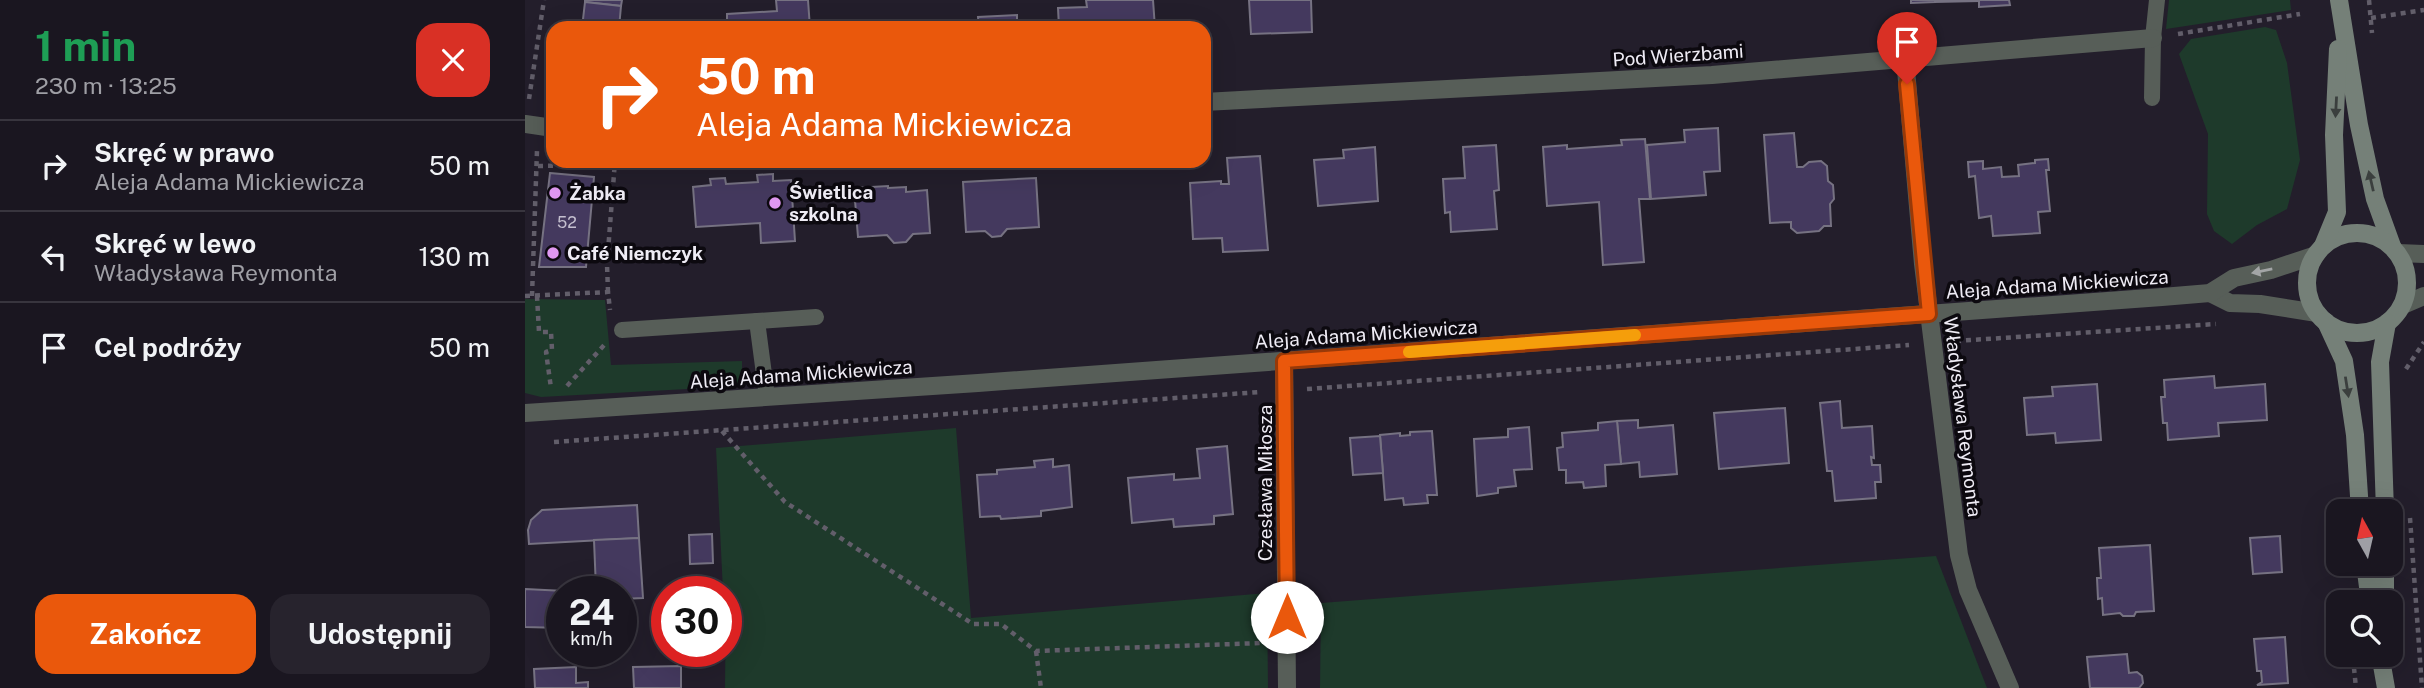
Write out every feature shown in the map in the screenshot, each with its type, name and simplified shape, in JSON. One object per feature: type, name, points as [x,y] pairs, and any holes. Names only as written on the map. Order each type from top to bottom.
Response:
[{"type":"street","points":[[2321,318],[2339,330],[2360,333],[2377,329],[2388,323],[2403,304],[2408,281],[2405,265],[2395,250],[2375,199],[2358,125],[2339,7]]},
{"type":"street","points":[[2339,7],[2334,135],[2337,212],[2320,250],[2311,263],[2307,285],[2311,302],[2344,361],[2359,499]]},
{"type":"street","name":"Pod Wierzbami","points":[[1211,102],[1711,75],[2153,38]]},
{"type":"street","name":"Władysława Reymonta","points":[[1905,58],[1929,314],[1959,555],[1968,590],[2010,688]]},
{"type":"street","points":[[525,124],[546,127]]},
{"type":"street","points":[[2320,250],[2338,237],[2355,233],[2371,234],[2395,250],[2424,254]]},
{"type":"street","name":"Aleja Adama Mickiewicza","points":[[525,413],[2210,293],[2234,278],[2271,270],[2320,250]]},
{"type":"street","name":"Aleja Adama Mickiewicza","points":[[2210,293],[2230,303],[2260,304],[2321,318]]},
{"type":"street","points":[[2403,304],[2424,296]]},
{"type":"street","points":[[2385,499],[2380,362],[2388,323]]},
{"type":"street","name":"Czesława Miłosza","points":[[1284,361],[1287,688]]},
{"type":"street","points":[[2383,667],[2386,688]]},
{"type":"lane","points":[[2152,98],[2157,0]]},
{"type":"lane","points":[[615,328],[816,317]]},
{"type":"lane","points":[[757,321],[767,397]]},
{"type":"path","points":[[2371,18],[2424,10]]},
{"type":"path","points":[[2153,38],[2301,14]]},
{"type":"path","points":[[538,166],[546,166]]},
{"type":"path","points":[[561,392],[615,328],[608,292],[607,264],[615,168]]},
{"type":"path","points":[[525,296],[608,292]]},
{"type":"path","points":[[537,296],[539,332],[551,332],[552,351],[546,352],[552,393]]},
{"type":"path","points":[[1967,341],[2229,324]]},
{"type":"path","points":[[554,442],[1903,345]]},
{"type":"path","points":[[722,430],[785,502],[972,624],[1001,625],[1036,651],[1287,643]]},
{"type":"path","points":[[2410,515],[2422,688]]},
{"type":"path","points":[[1036,651],[1041,688]]},
{"type":"path","points":[[2354,667],[2355,688]]},
{"type":"green space","points":[[2169,0],[2290,0],[2291,10],[2166,29]]},
{"type":"green space","points":[[2265,27],[2276,30],[2287,63],[2300,160],[2287,209],[2257,225],[2232,244],[2214,231],[2207,214],[2208,134],[2179,54],[2191,39]]},
{"type":"green space","points":[[525,299],[605,300],[611,365],[742,361],[742,386],[541,397],[525,393]]},
{"type":"green space","points":[[956,428],[971,618],[1267,593],[1268,688],[725,688],[725,667],[742,667],[742,576],[722,576],[716,448]]},
{"type":"green space","points":[[1936,556],[1987,688],[1320,688],[1321,603]]},
{"type":"building","points":[[585,0],[622,0],[621,6]]},
{"type":"building","points":[[776,0],[808,0],[810,21],[727,21],[727,14],[777,11]]},
{"type":"building","points":[[1086,0],[1153,0],[1154,21],[1059,21],[1058,8],[1087,7]]},
{"type":"building","points":[[1249,0],[1311,0],[1312,32],[1251,34]]},
{"type":"building","points":[[1911,0],[1935,0],[1935,2],[1911,3]]},
{"type":"building","points":[[1979,0],[1979,1],[1935,2]]},
{"type":"building","points":[[1979,0],[2009,0],[2010,5],[1979,7]]},
{"type":"building","points":[[585,2],[621,6],[620,21],[583,21]]},
{"type":"building","points":[[1017,15],[1017,21],[978,21],[978,17]]},
{"type":"building","points":[[1718,128],[1720,171],[1704,172],[1706,195],[1651,199],[1647,145],[1685,142],[1684,130]]},
{"type":"building","points":[[1794,133],[1797,167],[1821,161],[1827,166],[1828,181],[1833,185],[1831,226],[1824,226],[1819,231],[1797,233],[1791,228],[1791,222],[1770,223],[1764,135]]},
{"type":"building","points":[[1645,139],[1650,199],[1639,199],[1644,262],[1603,265],[1599,202],[1547,206],[1543,147],[1567,145],[1567,149],[1622,145],[1621,140]]},
{"type":"building","points":[[1496,145],[1499,190],[1494,191],[1497,229],[1451,232],[1450,212],[1445,213],[1443,179],[1465,178],[1463,147]]},
{"type":"building","points":[[1375,147],[1378,201],[1318,206],[1314,160],[1344,158],[1343,150]]},
{"type":"building","points":[[1260,156],[1268,250],[1223,252],[1222,238],[1193,239],[1190,183],[1221,181],[1221,184],[1229,184],[1227,158]]},
{"type":"building","points":[[2048,159],[2049,170],[2046,170],[2050,211],[2038,212],[2040,233],[1993,236],[1991,216],[1979,218],[1975,176],[1969,177],[1968,162],[1983,161],[1983,169],[2001,167],[2002,177],[2019,176],[2018,165]]},
{"type":"building","points":[[550,173],[594,177],[586,267],[539,267]]},
{"type":"building","points":[[773,174],[773,181],[791,180],[795,241],[761,243],[760,223],[696,227],[693,187],[711,185],[710,179],[725,178],[726,184],[758,182],[757,175]]},
{"type":"building","points":[[1036,178],[1039,227],[1007,229],[1001,236],[992,237],[985,231],[966,232],[963,182]]},
{"type":"building","points":[[906,187],[906,192],[927,190],[930,233],[913,234],[906,242],[894,243],[887,235],[858,237],[854,188]]},
{"type":"building","points":[[2214,376],[2215,388],[2265,384],[2267,420],[2218,423],[2219,436],[2168,440],[2167,423],[2163,423],[2161,397],[2165,397],[2164,380]]},
{"type":"building","points":[[2097,384],[2101,440],[2056,443],[2055,433],[2027,435],[2024,398],[2053,396],[2052,387]]},
{"type":"building","points":[[1840,401],[1842,428],[1872,426],[1872,465],[1880,465],[1881,482],[1875,482],[1876,498],[1835,501],[1832,471],[1827,471],[1820,403]]},
{"type":"building","points":[[1785,408],[1789,463],[1719,469],[1714,413]]},
{"type":"building","points":[[1638,420],[1638,428],[1673,425],[1677,474],[1640,477],[1639,462],[1621,464],[1617,421]]},
{"type":"building","points":[[1617,421],[1621,464],[1605,465],[1606,486],[1584,488],[1583,482],[1566,483],[1566,470],[1559,470],[1557,448],[1563,447],[1562,433],[1598,430],[1598,423]]},
{"type":"building","points":[[1529,427],[1532,469],[1514,470],[1516,486],[1498,488],[1498,493],[1477,496],[1474,439],[1508,437],[1508,429]]},
{"type":"building","points":[[1432,431],[1437,495],[1427,495],[1428,503],[1404,505],[1403,498],[1385,500],[1380,435],[1400,433],[1400,436],[1410,435],[1410,432]]},
{"type":"building","points":[[1380,436],[1383,473],[1353,475],[1350,438]]},
{"type":"building","points":[[1227,446],[1233,514],[1214,516],[1214,524],[1174,527],[1173,519],[1132,523],[1128,478],[1174,474],[1174,480],[1200,478],[1197,449]]},
{"type":"building","points":[[1053,459],[1053,467],[1069,465],[1072,507],[1041,511],[1041,516],[1001,519],[1000,516],[980,517],[977,475],[997,474],[997,470],[1035,467],[1034,461]]},
{"type":"building","points":[[637,505],[639,538],[529,544],[528,530],[531,520],[542,510]]},
{"type":"building","points":[[712,534],[713,563],[690,564],[689,535]]},
{"type":"building","points":[[2280,536],[2282,572],[2253,574],[2250,538]]},
{"type":"building","points":[[639,538],[643,598],[637,598],[637,576],[595,576],[594,540]]},
{"type":"building","points":[[2150,545],[2154,611],[2136,612],[2134,616],[2123,616],[2120,613],[2103,615],[2102,598],[2098,599],[2097,578],[2101,578],[2099,548]]},
{"type":"building","points":[[525,589],[546,590],[546,628],[525,627]]},
{"type":"building","points":[[2285,637],[2288,683],[2257,685],[2262,682],[2261,671],[2257,671],[2254,639]]},
{"type":"building","points":[[2127,654],[2129,673],[2137,672],[2142,676],[2143,683],[2139,688],[2090,688],[2087,657]]},
{"type":"building","points":[[576,667],[576,683],[588,682],[588,688],[535,688],[534,669]]},
{"type":"building","points":[[633,667],[681,667],[681,688],[634,688]]},
{"type":"slow traffic","points":[[1409,352],[1635,335]]},
{"type":"place","name":"Żabka","points":[[555,193]]},
{"type":"place","name":"Świetlica szkolna","points":[[775,203]]},
{"type":"place","name":"Café Niemczyk","points":[[553,253]]},
{"type":"route","points":[[1287,617],[1284,361],[1929,314],[1907,84]]}]
